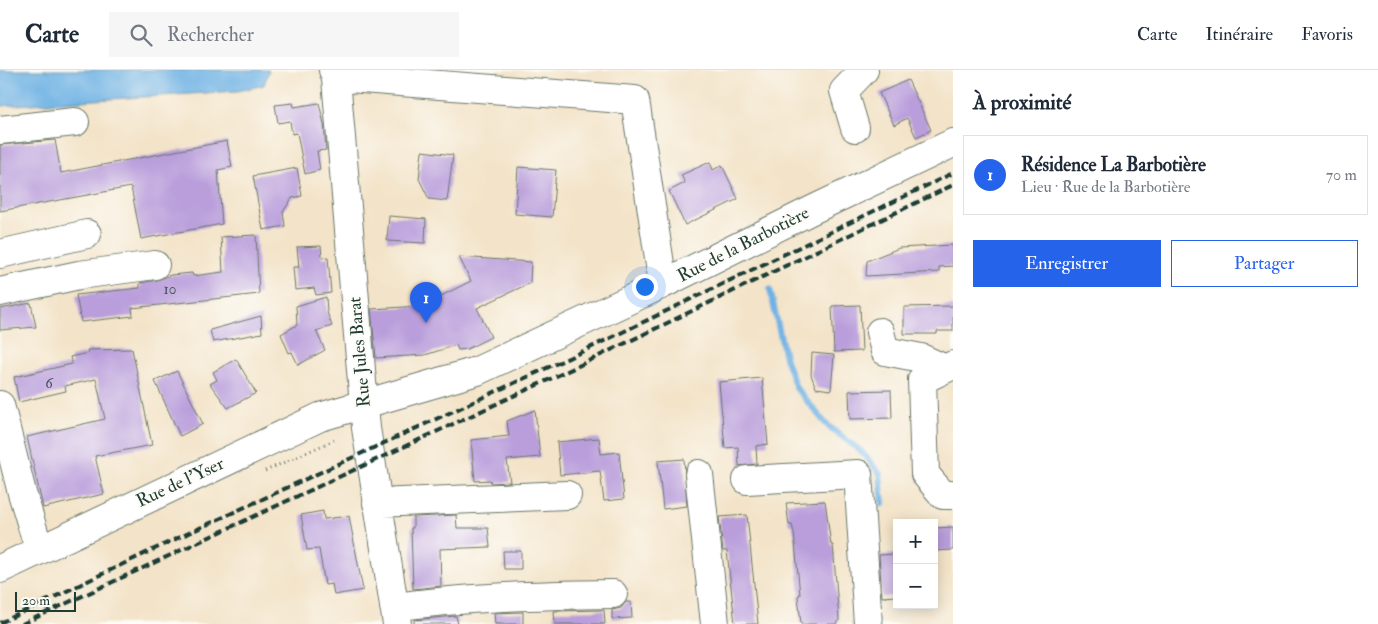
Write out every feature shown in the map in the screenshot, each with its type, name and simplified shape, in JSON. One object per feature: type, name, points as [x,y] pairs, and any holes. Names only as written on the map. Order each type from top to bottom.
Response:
[{"type":"street","points":[[856,128],[844,91],[864,70]]},
{"type":"street","points":[[334,74],[349,78],[634,100],[663,284]]},
{"type":"street","name":"Rue Jules Barat","points":[[334,74],[364,404],[395,616]]},
{"type":"street","points":[[0,130],[74,122]]},
{"type":"street","name":"Rue de la Barbotière","points":[[364,404],[477,371],[663,284],[953,143]]},
{"type":"street","points":[[0,254],[87,234]]},
{"type":"street","points":[[0,292],[79,275],[155,265]]},
{"type":"street","points":[[880,332],[885,351],[921,358],[949,367]]},
{"type":"street","points":[[949,367],[922,380],[925,474],[943,495],[953,495]]},
{"type":"street","name":"Rue de l'Yser","points":[[0,569],[320,417],[364,404]]},
{"type":"street","points":[[0,405],[22,493],[39,549]]},
{"type":"street","points":[[699,474],[714,624]]},
{"type":"street","points":[[747,480],[858,474],[868,624]]},
{"type":"street","points":[[377,503],[567,495]]},
{"type":"street","points":[[724,565],[728,624]]},
{"type":"street","points":[[395,616],[449,600],[496,596],[613,594]]},
{"type":"water","points":[[0,70],[269,70],[264,85],[238,91],[0,106]]},
{"type":"building","points":[[908,80],[931,130],[916,137],[907,118],[894,125],[879,93]]},
{"type":"building","points":[[293,103],[294,107],[319,103],[324,124],[326,150],[317,151],[320,170],[305,174],[297,133],[292,134],[290,121],[278,123],[275,105]]},
{"type":"building","points":[[55,140],[61,173],[227,141],[232,167],[218,170],[222,224],[141,239],[131,187],[0,211],[0,145]]},
{"type":"building","points":[[422,151],[453,155],[447,201],[429,199],[419,179]]},
{"type":"building","points":[[710,162],[713,170],[722,165],[738,199],[685,225],[669,191],[685,183],[681,175]]},
{"type":"building","points":[[518,167],[556,170],[552,217],[515,214]]},
{"type":"building","points":[[297,168],[302,196],[292,198],[283,212],[285,226],[263,230],[253,176]]},
{"type":"building","points":[[389,216],[426,219],[425,243],[387,241]]},
{"type":"building","points":[[256,235],[259,294],[132,308],[133,316],[81,322],[76,295],[140,288],[140,283],[171,275],[192,273],[193,276],[223,272],[221,237]]},
{"type":"building","points":[[953,245],[953,266],[939,267],[939,272],[866,276],[867,261],[899,248]]},
{"type":"building","points":[[321,246],[322,258],[328,257],[331,293],[316,295],[314,288],[295,290],[293,267],[299,267],[297,247]]},
{"type":"building","points":[[459,257],[531,262],[530,283],[477,308],[491,337],[467,349],[458,350],[456,345],[425,355],[376,358],[371,309],[421,306],[471,281]]},
{"type":"building","points":[[326,297],[327,312],[332,326],[316,331],[325,350],[298,365],[292,352],[289,353],[281,334],[297,325],[296,306]]},
{"type":"building","points":[[31,303],[36,327],[0,330],[0,309]]},
{"type":"building","points":[[860,305],[862,351],[834,352],[832,306]]},
{"type":"building","points":[[953,306],[953,331],[937,331],[937,334],[904,334],[904,307]]},
{"type":"building","points":[[261,316],[262,333],[213,342],[210,330]]},
{"type":"building","points":[[132,349],[152,445],[95,456],[104,494],[43,508],[27,437],[105,419],[96,379],[65,386],[66,391],[19,402],[14,377],[72,364],[70,357],[88,353],[87,350]]},
{"type":"building","points":[[812,353],[834,355],[831,390],[816,388],[811,375]]},
{"type":"building","points":[[236,359],[256,393],[228,408],[210,384],[217,380],[213,372]]},
{"type":"building","points":[[177,371],[203,424],[180,436],[155,381]]},
{"type":"building","points":[[762,378],[768,444],[756,446],[757,464],[739,466],[738,447],[725,448],[719,382]]},
{"type":"building","points":[[891,390],[892,418],[850,419],[849,391]]},
{"type":"building","points":[[535,410],[540,457],[507,460],[510,482],[491,483],[490,480],[475,481],[471,440],[509,436],[507,421]]},
{"type":"building","points":[[599,438],[601,454],[619,452],[624,499],[604,501],[600,471],[560,475],[557,442]]},
{"type":"building","points":[[684,459],[687,506],[663,509],[658,461]]},
{"type":"building","points":[[825,501],[831,545],[833,545],[839,620],[837,624],[801,624],[794,533],[792,525],[789,525],[786,503]]},
{"type":"building","points":[[323,511],[324,519],[349,516],[363,590],[334,595],[332,584],[325,585],[319,549],[307,550],[301,515]]},
{"type":"building","points":[[456,515],[457,528],[488,528],[490,547],[440,549],[441,586],[413,589],[411,528],[413,528],[413,517]]},
{"type":"building","points":[[747,515],[758,624],[735,624],[727,551],[723,551],[719,517]]},
{"type":"building","points":[[953,527],[953,550],[938,551],[938,528]]},
{"type":"building","points":[[503,551],[521,551],[521,569],[504,569]]},
{"type":"building","points":[[893,554],[893,596],[882,597],[879,555]]},
{"type":"building","points":[[626,602],[631,602],[632,618],[612,619],[612,610],[621,608]]},
{"type":"building","points":[[604,610],[605,624],[555,624],[554,611]]},
{"type":"building","points":[[523,612],[523,624],[495,624],[494,613]]},
{"type":"building","points":[[456,616],[458,624],[414,624],[414,620]]},
{"type":"waterway","points":[[770,289],[785,357],[796,388],[827,425],[862,452],[880,474],[883,504]]},
{"type":"railway","points":[[0,623],[167,543],[575,355],[953,173]]},
{"type":"railway","points":[[22,624],[576,367],[953,185]]},
{"type":"place","name":"Résidence La Barbotière","points":[[426,323]]}]
